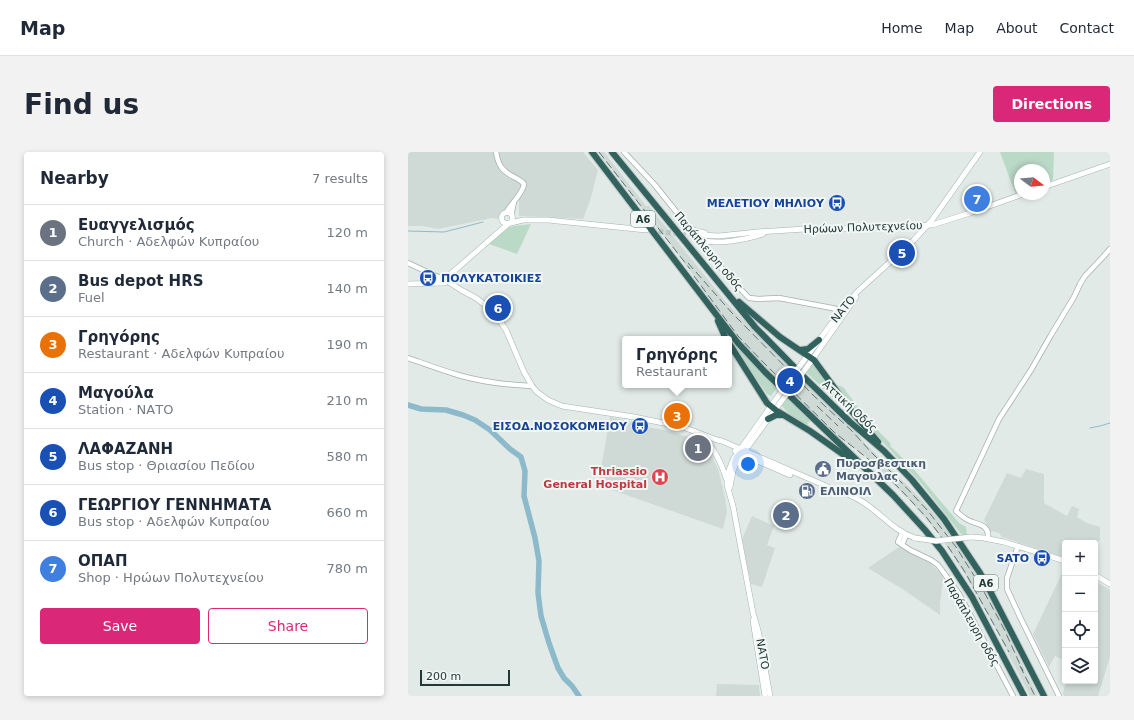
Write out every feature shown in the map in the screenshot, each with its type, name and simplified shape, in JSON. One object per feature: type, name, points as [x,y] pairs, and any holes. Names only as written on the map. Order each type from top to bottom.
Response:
[{"type":"highway","name":"Α6","points":[[592,152],[738,343],[765,372],[911,514],[942,551],[972,597],[1024,696]]},
{"type":"highway","name":"Αττική Οδός","points":[[612,152],[755,327],[780,354],[912,480],[944,519],[980,573],[1044,696]]},
{"type":"highway","points":[[716,279],[728,289],[743,306],[789,344],[810,358],[821,369],[849,408],[880,444],[884,452]]},
{"type":"highway","points":[[716,316],[724,336]]},
{"type":"highway","points":[[798,350],[808,349],[819,340]]},
{"type":"highway","points":[[732,348],[766,401],[773,408],[834,447],[881,484]]},
{"type":"highway","points":[[768,419],[776,415],[785,416]]},
{"type":"main road","points":[[928,225],[929,219],[976,152]]},
{"type":"main road","points":[[860,290],[913,241],[928,225],[980,152]]},
{"type":"main road","points":[[1050,185],[1110,164]]},
{"type":"main road","name":"Ηρώων Πολυτεχνείου","points":[[698,238],[805,229],[876,228],[936,224],[1014,197]]},
{"type":"main road","points":[[523,220],[506,213],[502,216],[502,219],[507,223],[523,220],[548,220],[646,230]]},
{"type":"main road","points":[[408,284],[444,281],[513,219],[512,216]]},
{"type":"main road","points":[[690,228],[696,231],[720,234],[750,230],[757,232]]},
{"type":"main road","points":[[698,238],[708,241],[744,239],[769,232]]},
{"type":"main road","points":[[704,246],[704,244],[708,241]]},
{"type":"main road","points":[[444,281],[453,288],[461,290],[476,298],[490,308],[498,317],[506,330],[524,372],[532,386],[548,400],[562,406],[667,423],[683,427],[717,440],[721,444],[805,481],[832,489]]},
{"type":"main road","name":"ΝΑΤΟ","points":[[778,401],[807,367],[819,340],[840,312],[860,290]]},
{"type":"main road","name":"ΝΑΤΟ","points":[[731,496],[727,485],[729,470],[778,401],[802,363],[810,358],[860,290]]},
{"type":"main road","name":"ΝΑΤΟ","points":[[770,696],[758,630],[753,613],[730,484],[732,471],[741,452],[750,444],[768,419],[773,408]]},
{"type":"main road","points":[[697,432],[712,447],[722,468],[727,485]]},
{"type":"main road","points":[[750,444],[749,450],[752,455]]},
{"type":"main road","points":[[741,452],[752,455],[857,498],[904,534],[915,538],[936,541],[971,537],[986,538],[1018,546],[1062,560]]},
{"type":"main road","points":[[1097,576],[1110,584]]},
{"type":"main road","name":"ΝΑΤΟ","points":[[753,613],[765,696]]},
{"type":"street","points":[[496,152],[499,165],[509,175],[524,183],[524,187],[506,213]]},
{"type":"street","name":"Παράπλευρη οδός","points":[[624,152],[654,184],[704,246],[749,298],[783,298],[832,308],[840,312]]},
{"type":"street","points":[[512,216],[516,199]]},
{"type":"street","points":[[986,538],[982,526],[967,520],[956,511],[999,419],[1031,370],[1074,297],[1080,284],[1110,249]]},
{"type":"street","points":[[408,263],[444,281]]},
{"type":"street","points":[[431,283],[434,275]]},
{"type":"street","points":[[408,358],[468,378],[514,386],[532,386]]},
{"type":"street","name":"Παράπλευρη οδός","points":[[904,534],[900,543],[910,550],[932,560],[944,573],[966,607],[1013,696]]},
{"type":"street","points":[[1018,546],[1007,578],[1007,589],[1059,696]]},
{"type":"shaded area","points":[[408,152],[495,152],[496,165],[507,175],[520,182],[522,188],[498,219],[492,218],[438,229],[422,226],[408,226]]},
{"type":"shaded area","points":[[497,152],[583,152],[598,170],[590,201],[583,219],[519,216],[519,197],[526,186],[526,182],[511,174],[502,166]]},
{"type":"shaded area","points":[[598,152],[604,152],[646,206],[649,206],[726,302],[853,428],[865,443],[936,516],[960,547],[986,590],[1038,696],[1030,696],[994,626],[965,575],[938,533],[911,502],[864,455],[833,434],[803,407],[736,338],[683,261]]},
{"type":"shaded area","name":"Thriassio General Hospital","points":[[610,417],[639,423],[642,426],[669,431],[697,440],[711,454],[718,469],[727,512],[723,529],[598,485]]},
{"type":"shaded area","points":[[1026,469],[1044,474],[1044,503],[1067,516],[1072,506],[1079,509],[1077,517],[1087,523],[1100,527],[1100,540],[1098,542],[1098,540],[1062,540],[1062,557],[1002,537],[999,533],[991,531],[984,520],[1007,473],[1021,478]]},
{"type":"shaded area","points":[[752,516],[774,526],[767,545],[775,548],[762,587],[751,584],[742,539]]},
{"type":"shaded area","points":[[899,547],[930,563],[942,575],[943,580],[940,615],[904,590],[868,568]]},
{"type":"shaded area","points":[[1062,573],[1062,660],[1055,656],[1049,667],[1033,634]]},
{"type":"shaded area","points":[[1098,583],[1110,590],[1110,657],[1098,696],[1064,696],[1063,693],[1065,684],[1098,684]]},
{"type":"shaded area","points":[[717,684],[759,685],[760,696],[716,696]]},
{"type":"green space","points":[[1000,152],[1054,152],[1053,180],[1050,181],[1050,164],[1014,164],[1014,190]]},
{"type":"green space","points":[[531,224],[517,254],[489,244],[509,227]]},
{"type":"green space","points":[[732,340],[777,387],[771,396],[767,394],[744,362]]},
{"type":"green space","points":[[812,364],[823,376],[826,383],[847,409],[844,408],[806,372]]},
{"type":"green space","points":[[836,385],[843,387],[866,418],[891,444],[890,446],[911,466],[959,523],[966,527],[967,535],[962,535],[921,483],[848,403]]},
{"type":"green space","points":[[787,398],[809,419],[810,421],[807,425],[787,412],[782,406]]},
{"type":"waterway","points":[[408,231],[444,232],[483,222]]},
{"type":"waterway","points":[[408,405],[421,409],[446,410],[475,420],[490,430],[521,457],[525,471],[524,496],[535,538],[539,561],[538,593],[541,616],[558,668],[579,696]]},
{"type":"waterway","points":[[1090,428],[1110,423]]},
{"type":"tunnel","points":[[651,231],[698,235]]},
{"type":"railway","points":[[599,152],[690,269]]},
{"type":"railway","points":[[688,263],[732,313],[813,395],[852,431],[928,511],[956,547],[983,590],[1004,629],[1023,671]]},
{"type":"railway","points":[[694,276],[738,336],[834,432],[872,462],[927,518],[965,572],[1009,652]]},
{"type":"railway","points":[[817,406],[838,426]]},
{"type":"railway","points":[[1020,666],[1035,696]]},
{"type":"place","name":"ΟΠΑΠ","points":[[977,199]]},
{"type":"place","name":"ΜΕΛΕΤΙΟΥ ΜΗΛΙΟΥ","points":[[837,203]]},
{"type":"place","name":"ΛΑΦΑΖΑΝΗ","points":[[902,253]]},
{"type":"place","name":"ΠΟΛΥΚΑΤΟΙΚΙΕΣ","points":[[428,278]]},
{"type":"place","name":"ΓΕΩΡΓΙΟΥ ΓΕΝΝΗΜΑΤΑ","points":[[498,308]]},
{"type":"place","name":"Μαγούλα","points":[[790,381]]},
{"type":"place","name":"Γρηγόρης","points":[[677,416]]},
{"type":"place","name":"ΕΙΣΟΔ.ΝΟΣΟΚΟΜΕΙΟΥ","points":[[640,426]]},
{"type":"place","name":"Ευαγγελισμός","points":[[698,448]]},
{"type":"place","name":"Πυροσβεστικη Μαγουλας","points":[[823,469]]},
{"type":"place","name":"Thriassio General Hospital","points":[[660,477]]},
{"type":"place","name":"ΕΛΙΝΟΙΛ","points":[[807,491]]},
{"type":"place","name":"Bus depot HRS","points":[[786,515]]},
{"type":"place","name":"SATO","points":[[1042,558]]}]
